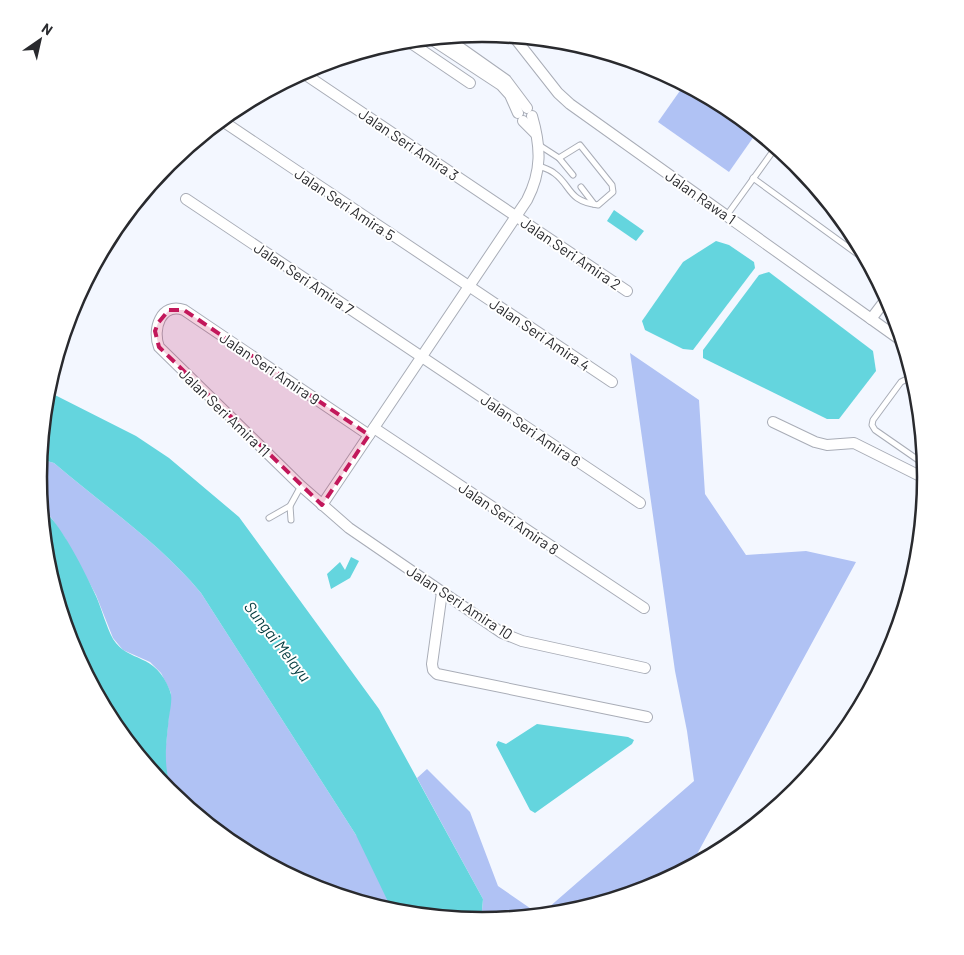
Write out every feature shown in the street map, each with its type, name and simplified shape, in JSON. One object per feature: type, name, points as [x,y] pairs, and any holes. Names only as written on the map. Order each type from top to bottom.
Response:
[{"type":"street","points":[[322,505],[516,216],[536,181],[539,166],[539,145],[535,133],[506,80],[454,43]]},
{"type":"street","name":"Jalan Rawa 1","points":[[519,44],[558,93],[570,104],[893,335]]},
{"type":"street","points":[[439,45],[501,85],[523,111]]},
{"type":"street","points":[[417,47],[470,84]]},
{"type":"street","name":"Jalan Seri Amira 3","points":[[312,78],[516,216]]},
{"type":"street","name":"Jalan Seri Amira 5","points":[[228,125],[468,287]]},
{"type":"street","name":"Jalan Seri Amira 7","points":[[186,198],[422,357]]},
{"type":"street","name":"Jalan Seri Amira 2","points":[[516,216],[626,291]]},
{"type":"street","name":"Jalan Seri Amira 4","points":[[468,287],[612,382]]},
{"type":"street","points":[[871,319],[881,305]]},
{"type":"street","name":"Jalan Seri Amira 9","points":[[169,310],[178,308],[184,310],[371,432]]},
{"type":"street","name":"Jalan Seri Amira 11","points":[[169,310],[158,322],[155,331],[159,347],[322,505]]},
{"type":"street","name":"Jalan Seri Amira 6","points":[[422,357],[640,503]]},
{"type":"street","points":[[774,422],[816,442],[827,445],[854,444],[917,474]]},
{"type":"street","name":"Jalan Seri Amira 8","points":[[371,432],[644,608]]},
{"type":"street","name":"Jalan Seri Amira 10","points":[[322,505],[349,528],[502,633],[522,641],[645,668]]},
{"type":"street","points":[[442,592],[432,664],[432,670],[438,674],[647,717]]},
{"type":"lane","points":[[539,145],[559,158],[573,175]]},
{"type":"lane","points":[[539,166],[556,174],[576,198],[598,204],[614,192],[612,185],[580,145],[559,158]]},
{"type":"lane","points":[[727,215],[772,153]]},
{"type":"lane","points":[[753,178],[852,250]]},
{"type":"lane","points":[[581,187],[594,204]]},
{"type":"lane","points":[[906,380],[901,382],[873,420],[872,425],[875,430],[916,459]]},
{"type":"lane","points":[[269,518],[290,506],[301,486]]},
{"type":"lane","points":[[290,506],[292,520]]},
{"type":"highlighted area","points":[[169,310],[184,310],[369,435],[322,505],[159,347],[155,331],[158,323]]},
{"type":"shaded area","points":[[680,90],[724,116],[753,137],[729,172],[658,122]]},
{"type":"shaded area","points":[[630,353],[699,400],[705,494],[746,555],[806,551],[856,562],[696,856],[674,868],[622,889],[595,898],[549,907],[694,781],[687,731],[675,671]]},
{"type":"shaded area","points":[[48,461],[54,463],[149,541],[201,593],[356,835],[365,841],[391,903],[342,889],[290,868],[264,854],[217,823],[168,779],[164,765],[171,693],[161,673],[150,662],[123,650],[113,638],[96,595],[65,538],[49,514]]},
{"type":"shaded area","points":[[427,769],[470,812],[498,886],[532,910],[482,912],[483,899],[417,778]]},
{"type":"water","points":[[614,210],[644,231],[636,241],[607,221]]},
{"type":"water","points":[[716,241],[729,245],[754,262],[755,268],[693,350],[683,349],[645,330],[642,321],[683,262]]},
{"type":"water","points":[[769,272],[873,351],[876,371],[839,419],[827,419],[703,358],[703,350],[759,275]]},
{"type":"water","name":"Sungai Melayu","points":[[55,395],[136,436],[169,458],[239,517],[379,709],[483,899],[482,912],[425,909],[388,902],[356,835],[201,593],[167,557],[131,525],[54,463],[48,461]]},
{"type":"water","points":[[49,516],[64,536],[86,575],[113,639],[119,647],[150,664],[157,670],[164,678],[170,691],[171,700],[166,757],[169,779],[120,719],[105,695],[80,644],[70,617],[55,562]]},
{"type":"water","points":[[351,557],[359,561],[350,578],[331,589],[327,574],[340,562],[345,570]]},
{"type":"water","points":[[537,724],[628,737],[634,740],[632,744],[535,813],[530,810],[496,745],[498,741],[506,744]]}]
